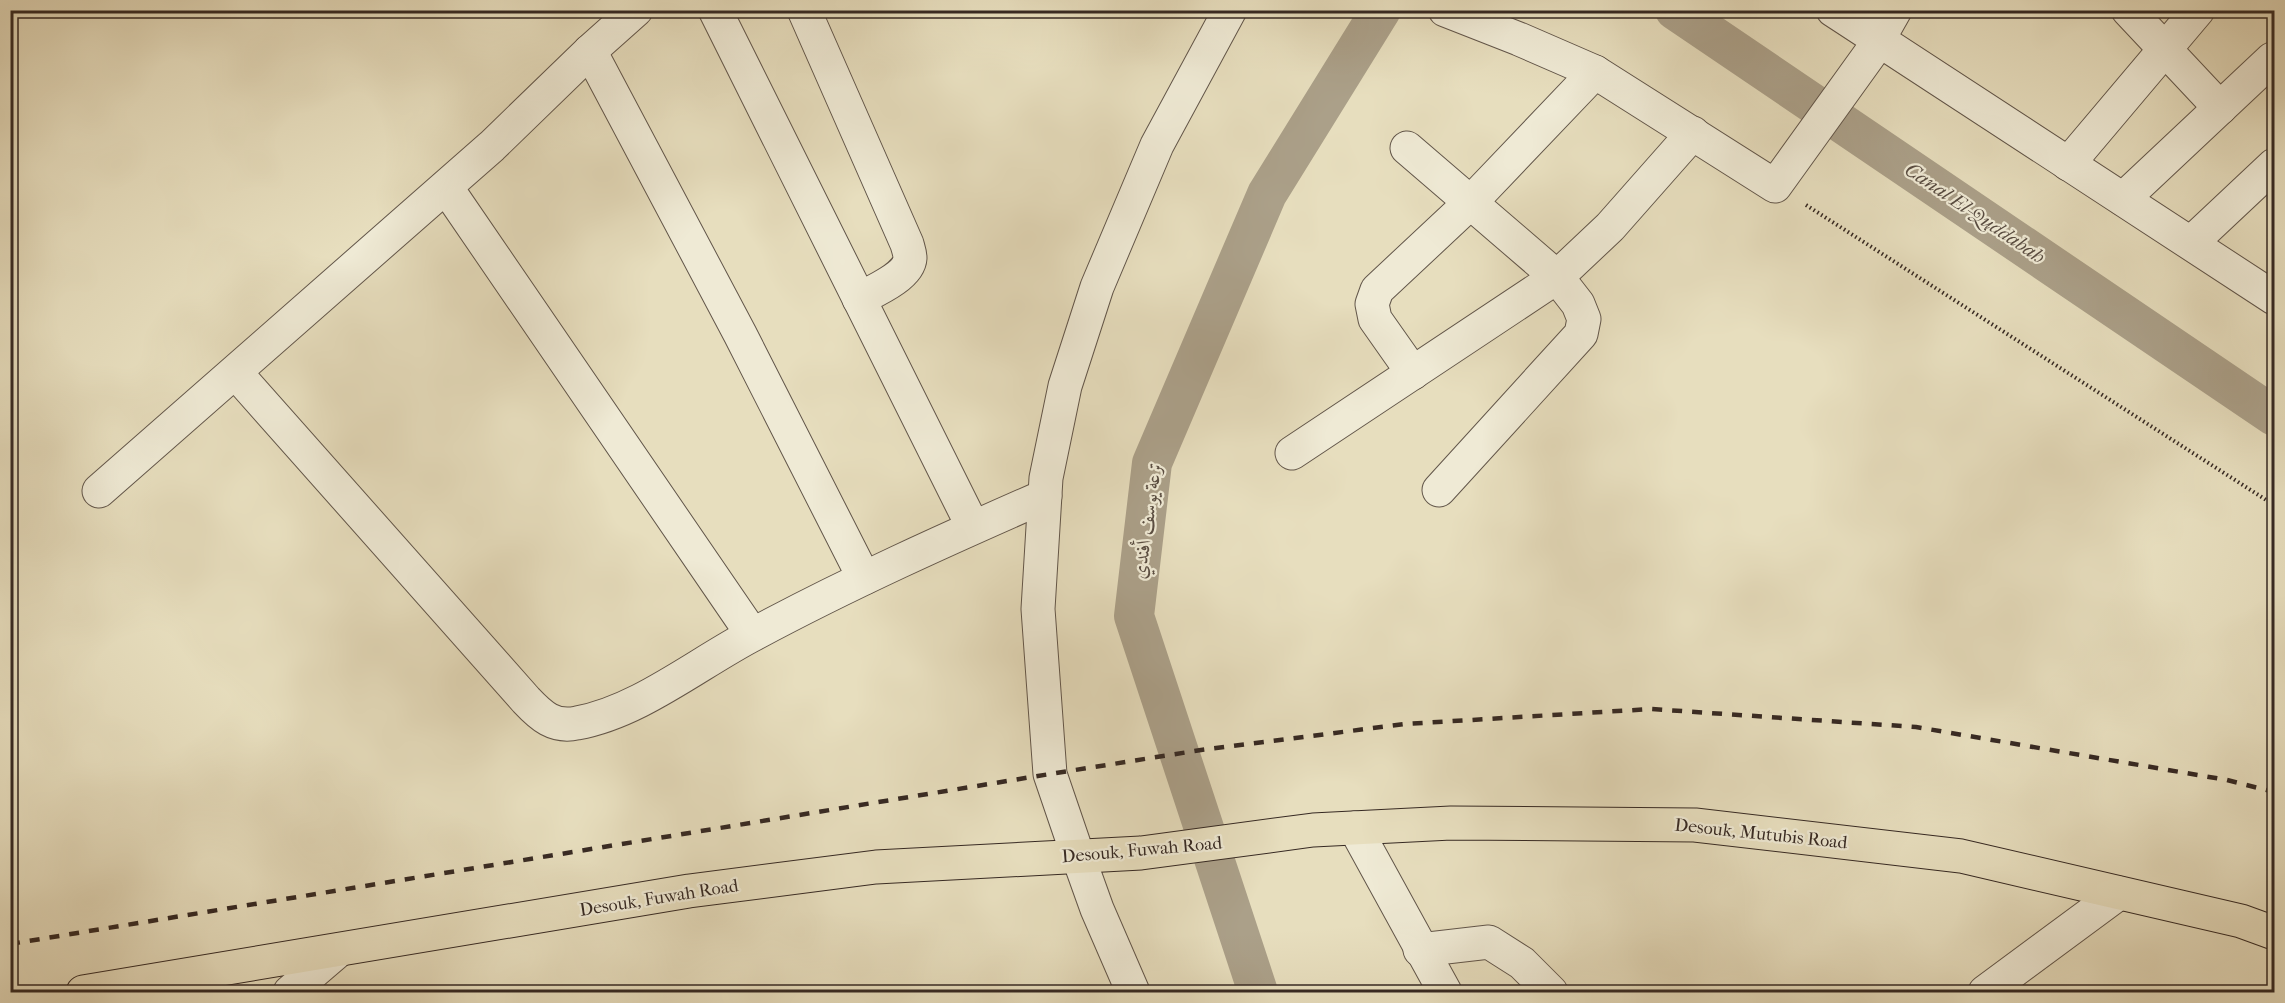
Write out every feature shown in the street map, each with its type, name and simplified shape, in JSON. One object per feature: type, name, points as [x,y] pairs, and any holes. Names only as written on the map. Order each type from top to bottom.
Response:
[{"type":"main road","name":"Desouk, Mutubis Road","points":[[1239,841],[1313,830],[1451,822],[1695,825],[1961,856],[2241,921],[2274,933]]},
{"type":"main road","name":"Desouk, Fuwah Road","points":[[83,993],[689,891],[876,867],[1141,852],[1239,841]]},
{"type":"street","points":[[99,491],[492,146],[636,10]]},
{"type":"street","points":[[716,10],[973,527]]},
{"type":"street","points":[[804,10],[907,244],[910,257],[908,265],[900,276],[859,299]]},
{"type":"street","points":[[1133,993],[1097,909],[1050,774],[1038,609],[1046,478],[1065,386],[1097,287],[1157,145],[1230,10]]},
{"type":"street","points":[[1444,10],[1519,39],[1594,72],[1775,186],[1874,47],[1895,10]]},
{"type":"street","points":[[1833,10],[1874,47],[2068,164],[2274,298]]},
{"type":"street","points":[[2128,10],[2220,108]]},
{"type":"street","points":[[2068,164],[2198,10]]},
{"type":"street","points":[[590,51],[740,334],[864,578]]},
{"type":"street","points":[[2123,199],[2272,60]]},
{"type":"street","points":[[1413,373],[1376,319],[1372,304],[1377,290],[1471,202],[1594,72]]},
{"type":"street","points":[[1292,453],[1557,277],[1610,227],[1693,133]]},
{"type":"street","points":[[1407,148],[1557,277],[1578,304],[1584,319],[1581,334],[1439,490]]},
{"type":"street","points":[[2191,243],[2274,165]]},
{"type":"street","points":[[446,187],[752,634]]},
{"type":"street","points":[[236,373],[543,718],[558,724],[575,724],[605,716],[649,694],[752,634],[864,578],[1045,496]]},
{"type":"street","points":[[1355,828],[1445,993]]},
{"type":"street","points":[[1985,993],[2119,893]]},
{"type":"street","points":[[1420,950],[1489,942],[1522,963],[1551,993]]},
{"type":"street","points":[[291,993],[339,950]]},
{"type":"path","points":[[1775,186],[2274,505]]},
{"type":"waterway","name":"ترعة يوسف أفندي","points":[[1258,992],[1134,616],[1152,463],[1267,194],[1381,10]]},
{"type":"waterway","name":"Canal El-Quddabah","points":[[1675,10],[2274,416]]},
{"type":"railway","points":[[10,944],[1201,750],[1405,724],[1651,709],[1916,727],[2227,780],[2274,792]]}]
